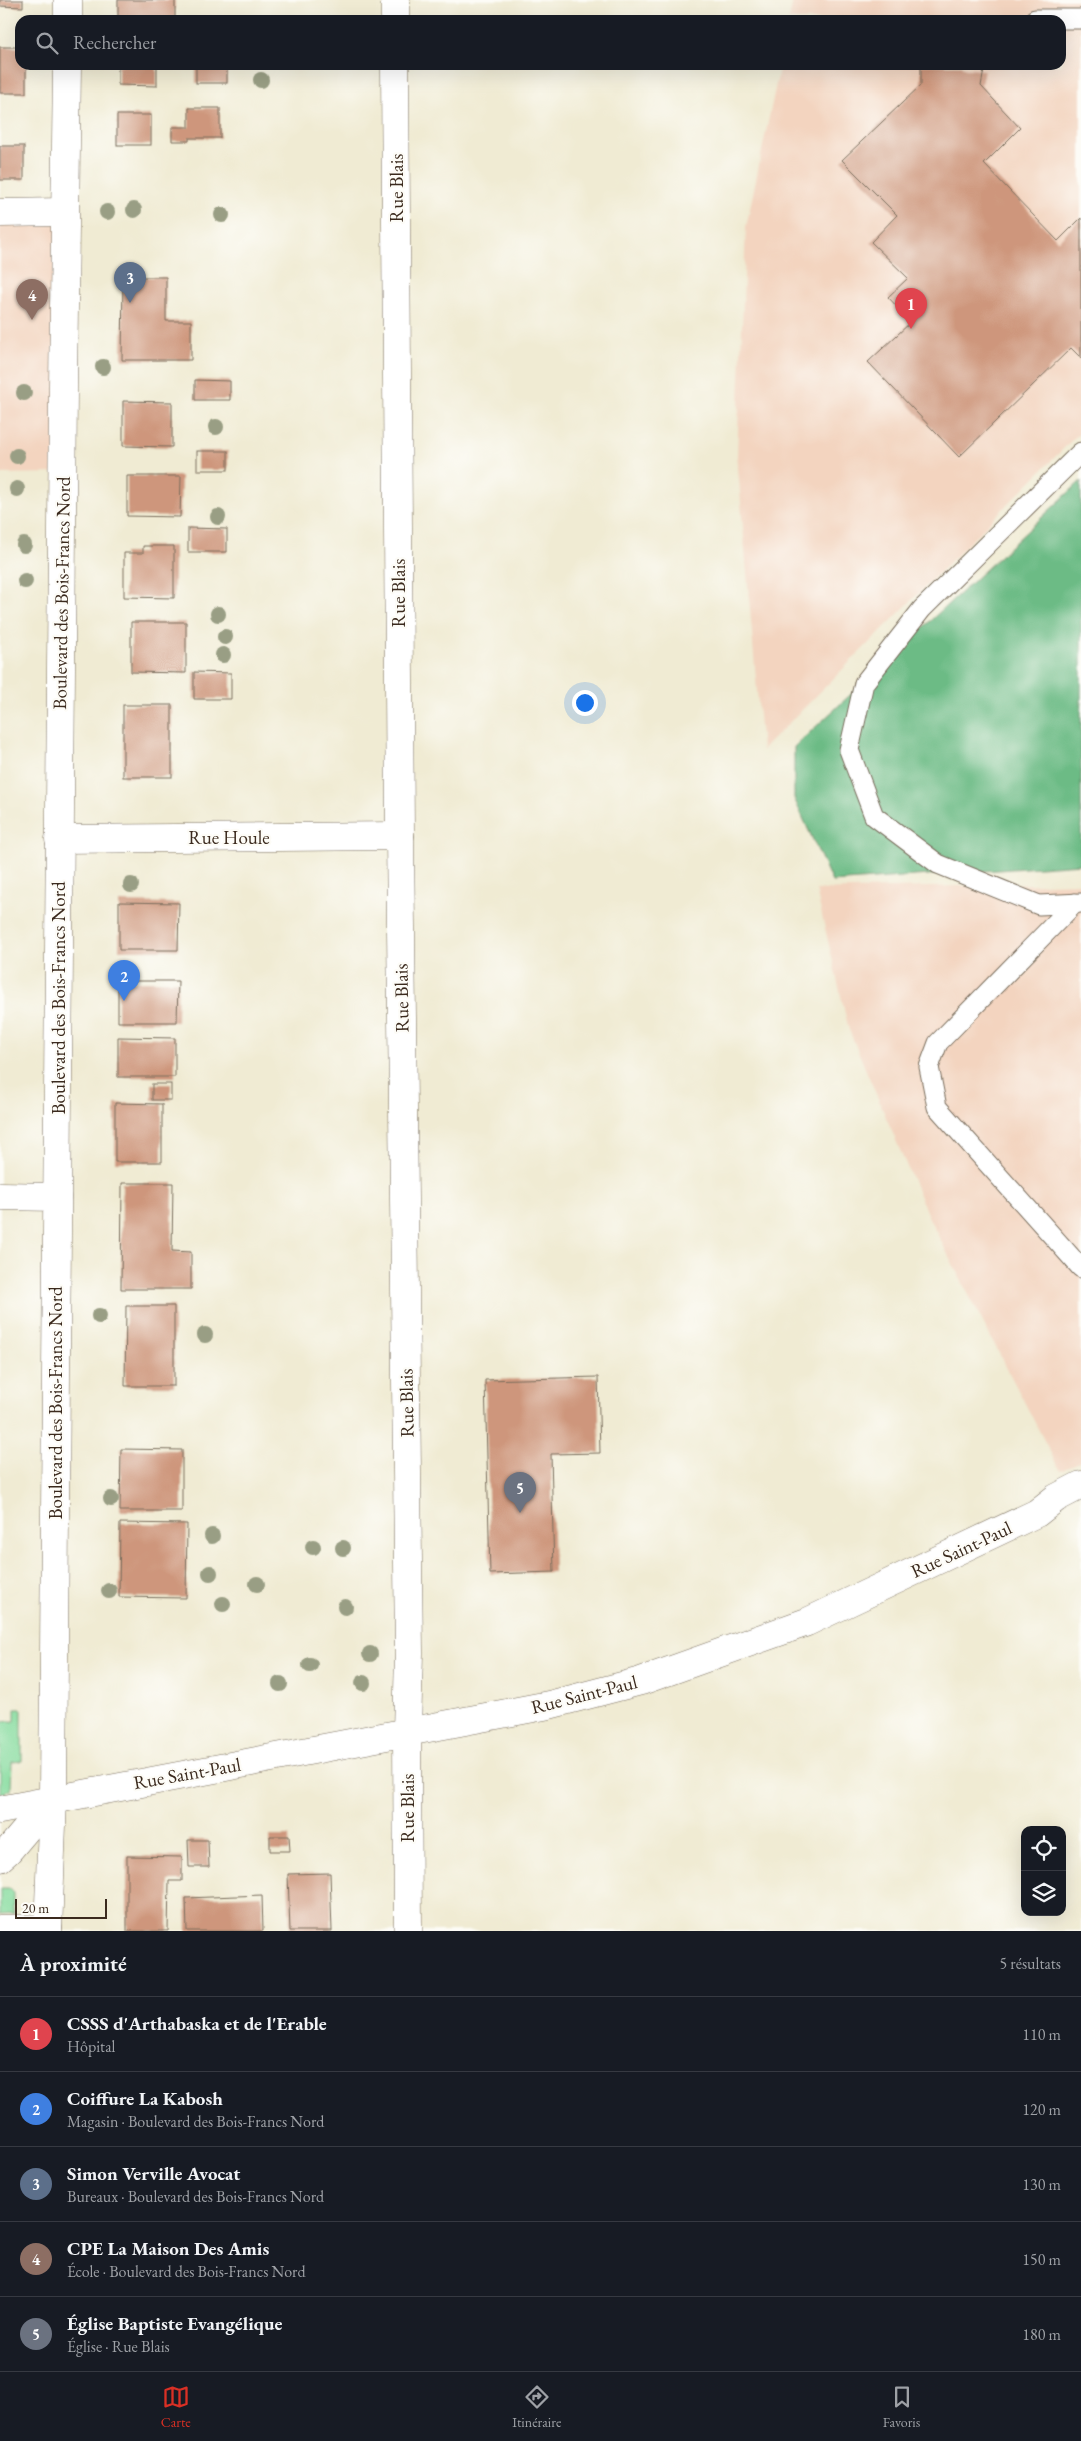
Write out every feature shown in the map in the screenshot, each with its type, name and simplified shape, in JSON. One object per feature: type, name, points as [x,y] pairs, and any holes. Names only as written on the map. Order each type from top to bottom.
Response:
[{"type":"street","points":[[68,0],[68,15]]},
{"type":"street","points":[[395,0],[395,15]]},
{"type":"street","name":"Boulevard des Bois-Francs Nord","points":[[48,1930],[53,1798],[64,212],[67,70]]},
{"type":"street","name":"Rue Blais","points":[[395,70],[400,836],[409,1654],[407,1732],[408,1931]]},
{"type":"street","points":[[0,213],[64,212]]},
{"type":"street","name":"Rue Houle","points":[[59,839],[400,836]]},
{"type":"street","points":[[0,1196],[57,1197]]},
{"type":"street","name":"Rue Saint-Paul","points":[[0,1810],[53,1798],[549,1705],[641,1681],[807,1622],[1037,1513],[1056,1498],[1081,1485]]},
{"type":"street","points":[[0,1858],[8,1852],[53,1798]]},
{"type":"street","points":[[0,1928],[48,1930]]},
{"type":"lane","points":[[1066,19],[1081,19]]},
{"type":"lane","points":[[1078,903],[1038,904],[938,864],[874,816],[849,750],[864,684],[922,609],[1081,452]]},
{"type":"lane","points":[[1078,903],[938,1043],[929,1068],[937,1107],[1081,1268]]},
{"type":"shaded area","points":[[793,0],[1081,0],[1081,431],[762,750],[737,456],[746,227],[779,70],[1066,70],[1066,15],[790,15]]},
{"type":"shaded area","points":[[64,212],[63,473],[0,474],[0,213]]},
{"type":"shaded area","points":[[1081,883],[1081,1461],[1060,1471],[928,1216],[849,1030],[816,890]]},
{"type":"green space","points":[[1081,481],[1081,864],[832,882],[794,798],[794,747]]},
{"type":"green space","points":[[15,1709],[22,1709],[22,1761],[12,1762],[11,1790],[0,1795],[0,1722],[15,1721]]},
{"type":"green space","points":[[0,1889],[10,1889],[14,1893],[14,1914],[0,1915]]},
{"type":"building","points":[[0,0],[23,0],[23,7],[0,6]]},
{"type":"building","points":[[118,0],[175,0],[175,15],[118,15]]},
{"type":"building","points":[[0,47],[15,47],[15,70],[26,70],[26,93],[0,93]]},
{"type":"building","points":[[118,70],[157,70],[157,86],[118,85]]},
{"type":"building","points":[[196,70],[227,70],[227,83],[196,83]]},
{"type":"building","points":[[921,70],[984,70],[981,86],[1020,128],[984,164],[1058,241],[1081,218],[1081,358],[1071,348],[959,457],[868,362],[911,322],[888,297],[908,278],[871,242],[897,215],[842,160],[921,85]]},
{"type":"building","points":[[189,108],[220,108],[220,138],[189,138],[189,141],[172,141],[172,127],[189,127]]},
{"type":"building","points":[[117,115],[151,115],[151,145],[117,145]]},
{"type":"building","points":[[0,146],[24,146],[24,180],[0,180]]},
{"type":"building","points":[[123,277],[166,277],[166,321],[191,321],[191,360],[122,360]]},
{"type":"building","points":[[195,380],[230,381],[230,400],[195,400]]},
{"type":"building","points":[[123,401],[172,402],[172,447],[123,446]]},
{"type":"building","points":[[197,451],[228,451],[228,470],[197,470]]},
{"type":"building","points":[[127,476],[181,476],[180,517],[127,516]]},
{"type":"building","points":[[188,528],[227,529],[227,552],[188,552]]},
{"type":"building","points":[[143,546],[174,546],[174,598],[124,597],[124,553],[143,553]]},
{"type":"building","points":[[131,622],[186,622],[186,673],[131,672]]},
{"type":"building","points":[[194,672],[231,673],[231,699],[194,699]]},
{"type":"building","points":[[123,705],[172,705],[172,777],[123,777]]},
{"type":"building","points":[[119,902],[179,903],[178,950],[119,950]]},
{"type":"building","points":[[118,981],[178,981],[177,1022],[118,1022]]},
{"type":"building","points":[[118,1037],[175,1038],[175,1077],[118,1077]]},
{"type":"building","points":[[152,1084],[171,1084],[171,1100],[152,1100]]},
{"type":"building","points":[[115,1103],[162,1104],[162,1162],[115,1162]]},
{"type":"building","points":[[122,1183],[173,1183],[172,1251],[191,1252],[191,1289],[121,1289]]},
{"type":"building","points":[[126,1306],[174,1306],[174,1386],[125,1386]]},
{"type":"building","points":[[598,1377],[600,1453],[551,1454],[554,1572],[490,1574],[485,1380]]},
{"type":"building","points":[[121,1449],[182,1450],[182,1511],[120,1511]]},
{"type":"building","points":[[120,1523],[187,1524],[186,1598],[119,1597]]},
{"type":"building","points":[[270,1836],[289,1836],[290,1851],[270,1851]]},
{"type":"building","points":[[188,1840],[208,1840],[209,1867],[189,1867]]},
{"type":"building","points":[[127,1856],[182,1857],[182,1881],[169,1881],[168,1931],[127,1931]]},
{"type":"building","points":[[330,1873],[332,1931],[290,1931],[288,1874]]},
{"type":"building","points":[[262,1895],[263,1931],[187,1931],[186,1898]]},
{"type":"place","name":"Simon Verville Avocat","points":[[130,303]]},
{"type":"place","name":"CPE La Maison Des Amis","points":[[32,320]]},
{"type":"place","name":"CSSS d'Arthabaska et de l'Erable","points":[[911,329]]},
{"type":"place","name":"Coiffure La Kabosh","points":[[124,1001]]},
{"type":"place","name":"Église Baptiste Evangélique","points":[[520,1513]]}]
